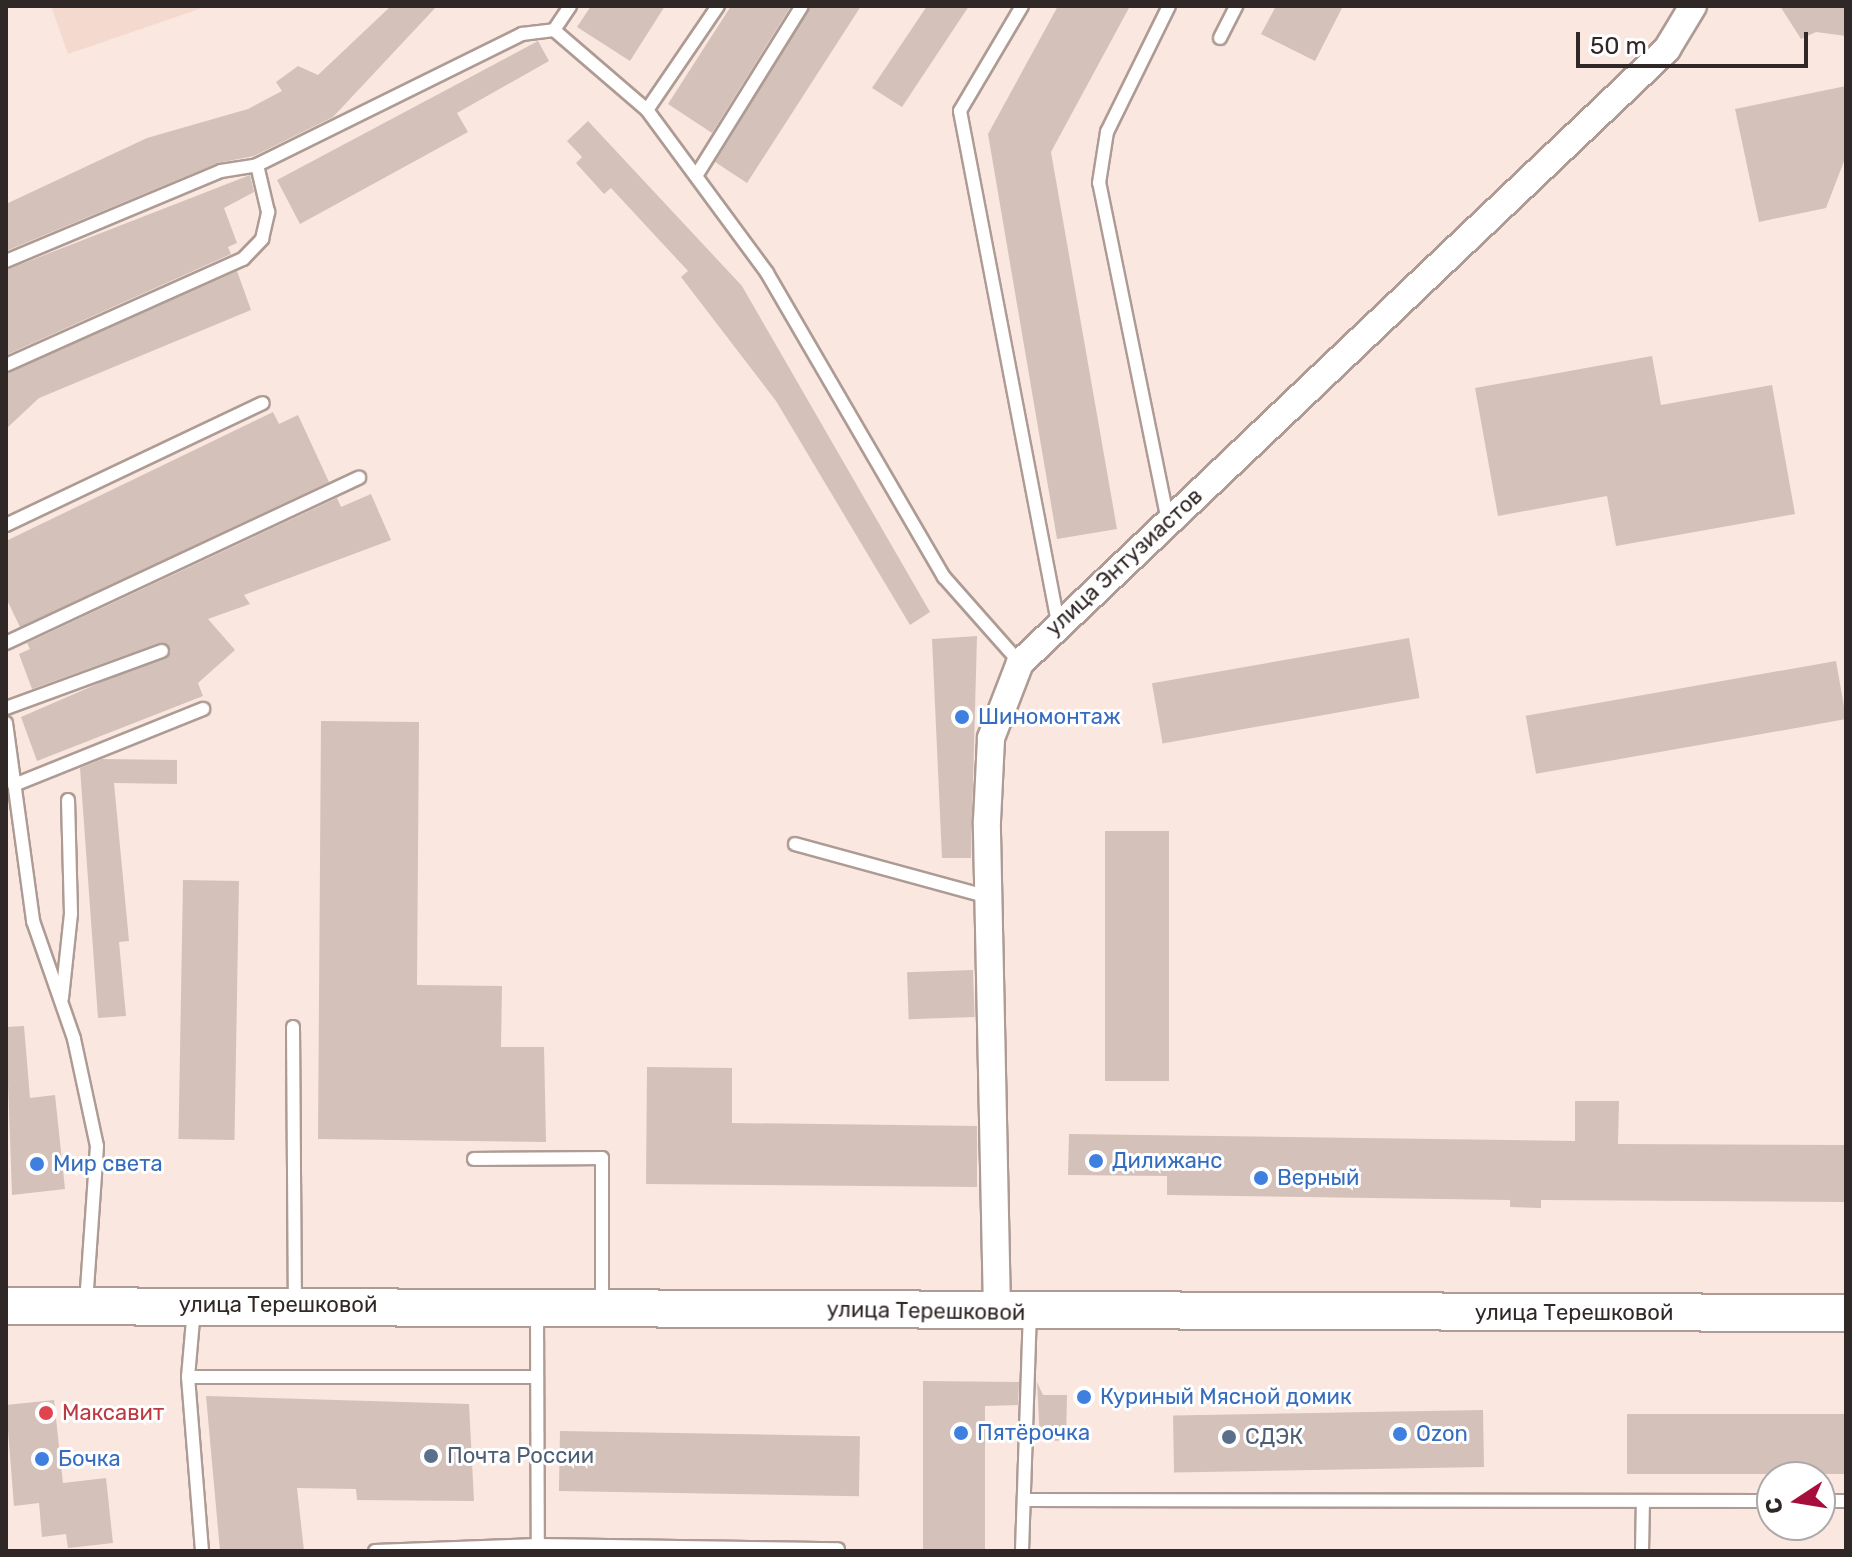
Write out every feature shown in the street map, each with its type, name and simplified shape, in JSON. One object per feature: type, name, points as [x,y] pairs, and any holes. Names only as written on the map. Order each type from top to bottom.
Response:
[{"type":"main road","name":"улица Терешковой","points":[[6,1306],[86,1303],[1014,1312],[1846,1313]]},
{"type":"street","name":"улица Энтузиастов","points":[[1014,1312],[989,897],[991,738],[1020,663],[1058,623],[1656,60],[1693,6]]},
{"type":"lane","points":[[554,30],[570,6]]},
{"type":"lane","points":[[647,110],[718,6]]},
{"type":"lane","points":[[696,176],[802,6]]},
{"type":"lane","points":[[1022,6],[960,111],[1058,623]]},
{"type":"lane","points":[[1168,521],[1099,183],[1107,132],[1169,6]]},
{"type":"lane","points":[[1220,38],[1236,6]]},
{"type":"lane","points":[[6,261],[221,171],[257,165],[522,34],[554,30],[647,110],[696,176],[767,273],[944,577],[1020,663]]},
{"type":"lane","points":[[6,365],[243,259],[262,239],[268,212],[257,165]]},
{"type":"lane","points":[[6,525],[263,403]]},
{"type":"lane","points":[[6,643],[359,478]]},
{"type":"lane","points":[[6,708],[162,651]]},
{"type":"lane","points":[[14,785],[203,709]]},
{"type":"lane","points":[[6,723],[33,921],[62,1001],[97,1146],[86,1303]]},
{"type":"lane","points":[[62,1001],[71,914],[68,800]]},
{"type":"lane","points":[[795,844],[989,897]]},
{"type":"lane","points":[[293,1027],[295,1305]]},
{"type":"lane","points":[[474,1159],[602,1158],[602,1306]]},
{"type":"lane","points":[[194,1305],[188,1377],[202,1551]]},
{"type":"lane","points":[[537,1306],[533,1377],[538,1548]]},
{"type":"lane","points":[[1014,1312],[1024,1500],[1022,1551]]},
{"type":"lane","points":[[188,1377],[533,1377]]},
{"type":"lane","points":[[1024,1500],[1756,1501]]},
{"type":"lane","points":[[1642,1551],[1643,1501]]},
{"type":"lane","points":[[375,1551],[838,1549]]},
{"type":"shaded area","points":[[51,6],[208,6],[68,54]]},
{"type":"building","points":[[391,6],[437,6],[333,117],[254,156],[218,163],[6,251],[6,204],[147,138],[248,109],[282,91],[276,82],[298,66],[318,75]]},
{"type":"building","points":[[591,6],[665,6],[630,61],[577,27]]},
{"type":"building","points":[[731,6],[791,6],[712,133],[668,104]]},
{"type":"building","points":[[811,6],[861,6],[747,183],[715,162]]},
{"type":"building","points":[[927,6],[969,6],[902,107],[872,88]]},
{"type":"building","points":[[1058,6],[1130,6],[1051,152],[1117,529],[1057,539],[988,134]]},
{"type":"building","points":[[1276,6],[1343,6],[1315,61],[1261,34]]},
{"type":"building","points":[[1780,6],[1846,6],[1846,36],[1816,32],[1801,39]]},
{"type":"building","points":[[538,41],[549,61],[457,113],[468,132],[300,224],[277,180]]},
{"type":"building","points":[[1846,86],[1846,156],[1826,208],[1759,222],[1735,109]]},
{"type":"building","points":[[588,121],[742,286],[930,612],[910,625],[776,401],[681,277],[688,271],[611,188],[604,194],[576,163],[582,157],[567,141]]},
{"type":"building","points":[[250,175],[254,192],[224,208],[237,243],[228,247],[231,254],[6,355],[6,270]]},
{"type":"building","points":[[237,271],[251,310],[39,398],[6,429],[6,374]]},
{"type":"building","points":[[1652,356],[1661,405],[1772,385],[1795,514],[1616,546],[1607,496],[1498,516],[1475,388]]},
{"type":"building","points":[[273,412],[279,424],[298,415],[329,482],[20,627],[6,598],[6,541]]},
{"type":"building","points":[[371,494],[391,540],[244,595],[250,604],[208,619],[235,650],[198,683],[203,696],[37,761],[21,717],[171,652],[159,643],[32,689],[19,654],[30,649],[27,643],[337,498],[341,507]]},
{"type":"building","points":[[977,636],[971,858],[942,858],[932,639]]},
{"type":"building","points":[[1409,638],[1420,698],[1163,743],[1152,683]]},
{"type":"building","points":[[1836,661],[1846,719],[1536,774],[1526,716]]},
{"type":"building","points":[[321,721],[419,722],[417,985],[502,986],[501,1047],[544,1047],[546,1142],[318,1139]]},
{"type":"building","points":[[102,759],[177,760],[177,784],[114,783],[129,941],[119,942],[126,1016],[98,1018],[80,768]]},
{"type":"building","points":[[1105,831],[1169,831],[1169,1081],[1105,1081]]},
{"type":"building","points":[[183,880],[239,881],[234,1140],[178,1139]]},
{"type":"building","points":[[973,970],[975,1017],[909,1019],[907,972]]},
{"type":"building","points":[[24,1026],[30,1098],[55,1095],[65,1189],[12,1195],[6,1027]]},
{"type":"building","points":[[647,1067],[732,1068],[732,1123],[977,1126],[977,1187],[646,1184]]},
{"type":"building","points":[[1575,1101],[1619,1101],[1618,1144],[1846,1145],[1846,1202],[1541,1200],[1541,1208],[1510,1207],[1510,1200],[1167,1195],[1167,1176],[1068,1175],[1069,1134],[1575,1141]]},
{"type":"building","points":[[923,1381],[1019,1382],[1018,1405],[985,1406],[985,1551],[923,1551]]},
{"type":"building","points":[[1037,1382],[1043,1395],[1067,1395],[1066,1441],[1040,1440]]},
{"type":"building","points":[[206,1396],[469,1404],[474,1501],[357,1500],[356,1489],[297,1488],[304,1551],[220,1551]]},
{"type":"building","points":[[54,1400],[63,1483],[106,1478],[113,1543],[68,1548],[66,1534],[42,1537],[39,1503],[14,1506],[6,1405]]},
{"type":"building","points":[[1483,1410],[1484,1467],[1174,1472],[1173,1415]]},
{"type":"building","points":[[1627,1414],[1846,1414],[1846,1474],[1836,1474],[1836,1461],[1756,1461],[1756,1474],[1627,1474]]},
{"type":"building","points":[[560,1431],[860,1436],[859,1496],[559,1491]]},
{"type":"place","name":"Шиномонтаж","points":[[962,717]]},
{"type":"place","name":"Дилижанс","points":[[1096,1161]]},
{"type":"place","name":"Мир света","points":[[37,1164]]},
{"type":"place","name":"Верный","points":[[1261,1178]]},
{"type":"place","name":"Куриный Мясной домик","points":[[1084,1397]]},
{"type":"place","name":"Максавит","points":[[46,1413]]},
{"type":"place","name":"Пятёрочка","points":[[961,1433]]},
{"type":"place","name":"Ozon","points":[[1400,1434]]},
{"type":"place","name":"СДЭК","points":[[1229,1437]]},
{"type":"place","name":"Почта России","points":[[431,1456]]},
{"type":"place","name":"Бочка","points":[[42,1459]]}]
